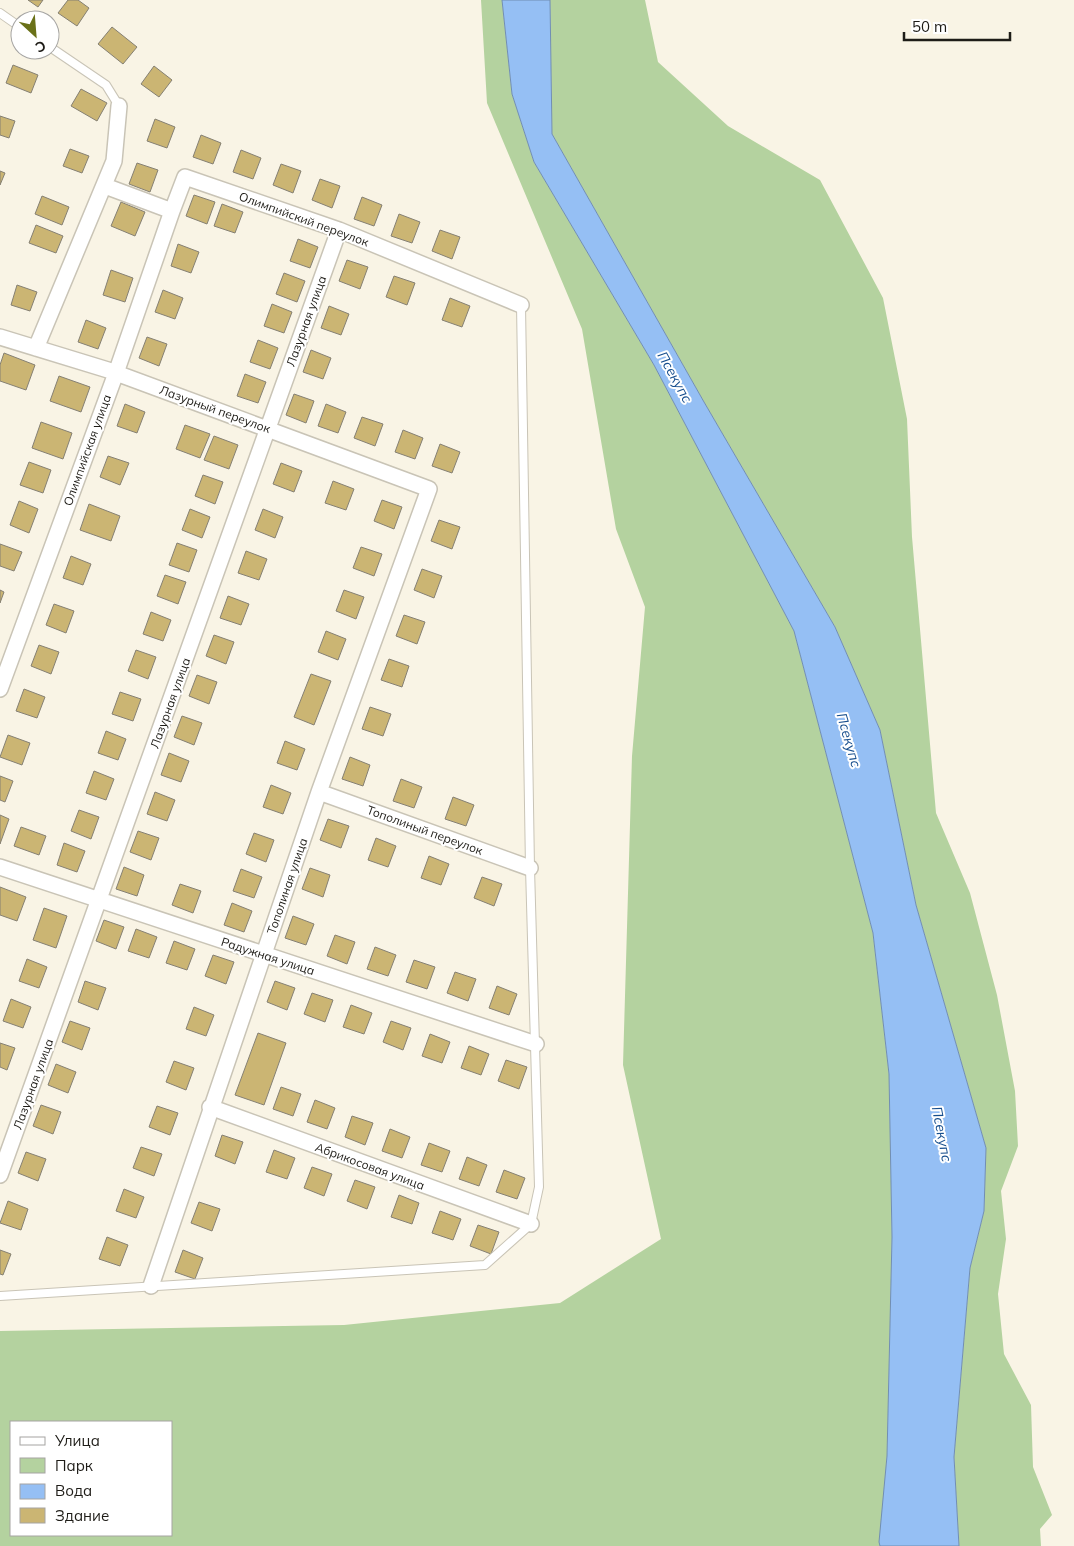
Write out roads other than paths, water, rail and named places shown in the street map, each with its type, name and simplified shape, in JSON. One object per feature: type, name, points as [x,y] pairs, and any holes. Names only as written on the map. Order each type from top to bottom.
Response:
[{"type":"street","points":[[36,348],[114,161],[119,106]]},
{"type":"street","name":"Олимпийский переулок","points":[[172,211],[185,177],[339,230],[521,305]]},
{"type":"street","points":[[105,186],[172,211]]},
{"type":"street","name":"Олимпийская улица","points":[[0,689],[116,373],[172,211]]},
{"type":"street","name":"Лазурная улица","points":[[0,1175],[339,230]]},
{"type":"street","name":"Лазурный переулок","points":[[0,337],[116,373],[429,489]]},
{"type":"street","name":"Тополиная улица","points":[[151,1286],[210,1107],[319,792],[429,489]]},
{"type":"street","name":"Тополиный переулок","points":[[319,792],[530,868]]},
{"type":"street","name":"Радужная улица","points":[[0,867],[536,1044]]},
{"type":"street","name":"Абрикосовая улица","points":[[210,1107],[531,1224]]},
{"type":"lane","points":[[60,54],[106,85],[119,106]]},
{"type":"lane","points":[[0,1296],[486,1265],[531,1224],[539,1187],[530,868],[521,305]]},
{"type":"water","name":"Псекупс","points":[[502,0],[550,0],[552,134],[704,402],[835,627],[880,730],[916,905],[986,1148],[984,1211],[970,1268],[954,1457],[959,1546],[880,1546],[879,1542],[887,1456],[892,1237],[889,1074],[873,933],[794,631],[654,365],[534,162],[512,94]]}]
